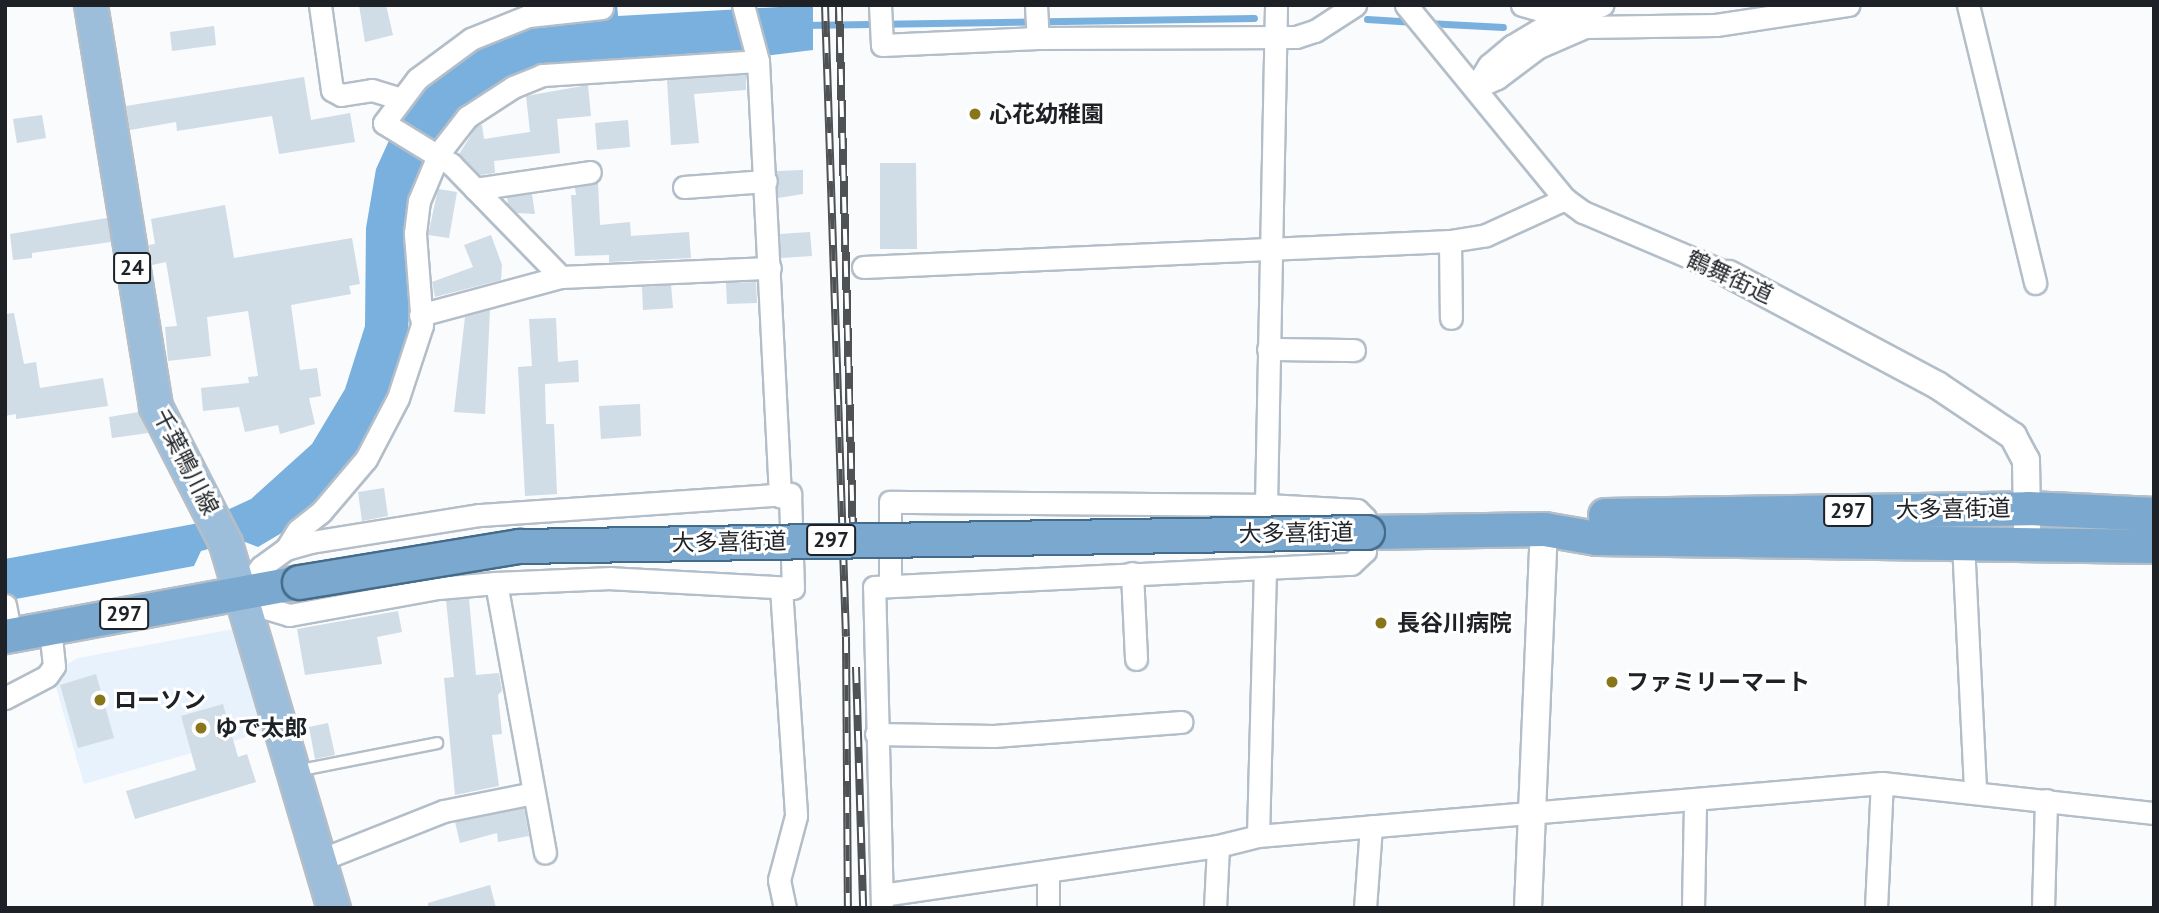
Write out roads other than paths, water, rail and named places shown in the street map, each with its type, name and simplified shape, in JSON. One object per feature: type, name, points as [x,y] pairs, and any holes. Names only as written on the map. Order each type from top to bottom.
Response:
[{"type":"highway","name":"大多喜街道","points":[[1544,529],[1598,515],[2028,508],[2154,514]]},
{"type":"highway","name":"大多喜街道","points":[[7,626],[50,628],[299,582],[519,546],[1544,529],[1596,538],[2026,541],[2154,546]]},
{"type":"main road","name":"千葉鴨川線","points":[[91,5],[156,407],[221,530],[243,592],[334,908]]},
{"type":"street","points":[[320,5],[332,89],[341,95],[372,90],[399,98]]},
{"type":"street","points":[[743,5],[757,59],[766,181],[780,496]]},
{"type":"street","points":[[880,5],[882,45],[1038,38],[1274,38],[1315,31],[1355,5]]},
{"type":"street","points":[[1035,5],[1038,38]]},
{"type":"street","points":[[1266,505],[1276,5]]},
{"type":"street","points":[[1522,5],[1565,17]]},
{"type":"street","points":[[1475,88],[1489,65],[1512,46],[1565,17],[1602,5]]},
{"type":"street","points":[[1475,88],[1537,48],[1585,27],[1716,24],[1849,5]]},
{"type":"street","points":[[1968,5],[2035,283]]},
{"type":"street","name":"鶴舞街道","points":[[1409,6],[1564,200],[1729,274],[1914,372],[2004,428],[2024,450],[2028,508],[2026,541]]},
{"type":"street","points":[[561,277],[439,153],[384,123],[399,98],[454,49],[527,11],[602,7]]},
{"type":"street","points":[[286,549],[480,515],[790,495],[793,588],[611,578],[496,583],[438,588],[289,615],[262,607],[243,592],[261,567],[286,549],[298,530],[346,484],[376,444],[417,346],[420,315],[416,218],[424,185],[439,153],[467,117],[489,100],[542,75],[757,59]]},
{"type":"street","points":[[475,188],[590,172]]},
{"type":"street","points":[[684,187],[766,181]]},
{"type":"street","points":[[863,267],[1450,242],[1486,234],[1564,200]]},
{"type":"street","points":[[1450,242],[1451,318]]},
{"type":"street","points":[[420,315],[561,277],[770,268]]},
{"type":"street","points":[[1268,349],[1354,350]]},
{"type":"street","points":[[891,586],[890,502],[1266,505],[1357,510],[1365,518],[1367,532],[1365,551],[1351,564],[874,587],[882,901],[1048,871],[1218,846],[1258,836],[1535,811],[1695,802],[1882,783],[1975,791],[2154,813]]},
{"type":"street","points":[[1528,908],[1535,811],[1544,529]]},
{"type":"street","points":[[1963,542],[1975,791]]},
{"type":"street","points":[[1258,836],[1265,568]]},
{"type":"street","points":[[1132,573],[1136,659]]},
{"type":"street","points":[[496,583],[545,853]]},
{"type":"street","points":[[781,588],[796,817],[779,880],[785,908]]},
{"type":"street","points":[[5,698],[47,676],[54,666],[50,628]]},
{"type":"street","points":[[876,734],[994,736],[1181,722]]},
{"type":"street","points":[[1876,908],[1882,783]]},
{"type":"street","points":[[320,860],[444,811],[533,793]]},
{"type":"street","points":[[2043,908],[2046,800]]},
{"type":"street","points":[[1693,908],[1695,802]]},
{"type":"street","points":[[1365,908],[1371,826]]},
{"type":"street","points":[[1215,908],[1218,846]]},
{"type":"street","points":[[1048,871],[1048,908]]},
{"type":"lane","points":[[295,771],[437,743]]},
{"type":"water","points":[[813,5],[813,50],[494,89],[418,183],[407,345],[396,385],[343,478],[290,528],[258,547],[240,540],[201,551],[194,566],[5,601],[5,559],[199,523],[251,499],[312,444],[345,389],[365,326],[366,228],[376,169],[397,123],[418,96],[475,48],[531,25],[565,19]]},
{"type":"waterway","points":[[613,5],[615,25]]},
{"type":"waterway","points":[[803,25],[1254,18]]},
{"type":"waterway","points":[[1367,19],[1415,22]]},
{"type":"waterway","points":[[1427,23],[1503,27]]},
{"type":"railway","points":[[825,5],[846,637],[848,908]]},
{"type":"railway","points":[[839,5],[853,537]]},
{"type":"railway","points":[[856,667],[863,908]]},
{"type":"place","name":"心花幼稚園","points":[[975,114]]},
{"type":"place","name":"長谷川病院","points":[[1381,623]]},
{"type":"place","name":"ファミリーマート","points":[[1612,682]]},
{"type":"place","name":"ローソン","points":[[100,700]]},
{"type":"place","name":"ゆで太郎","points":[[201,728]]}]
